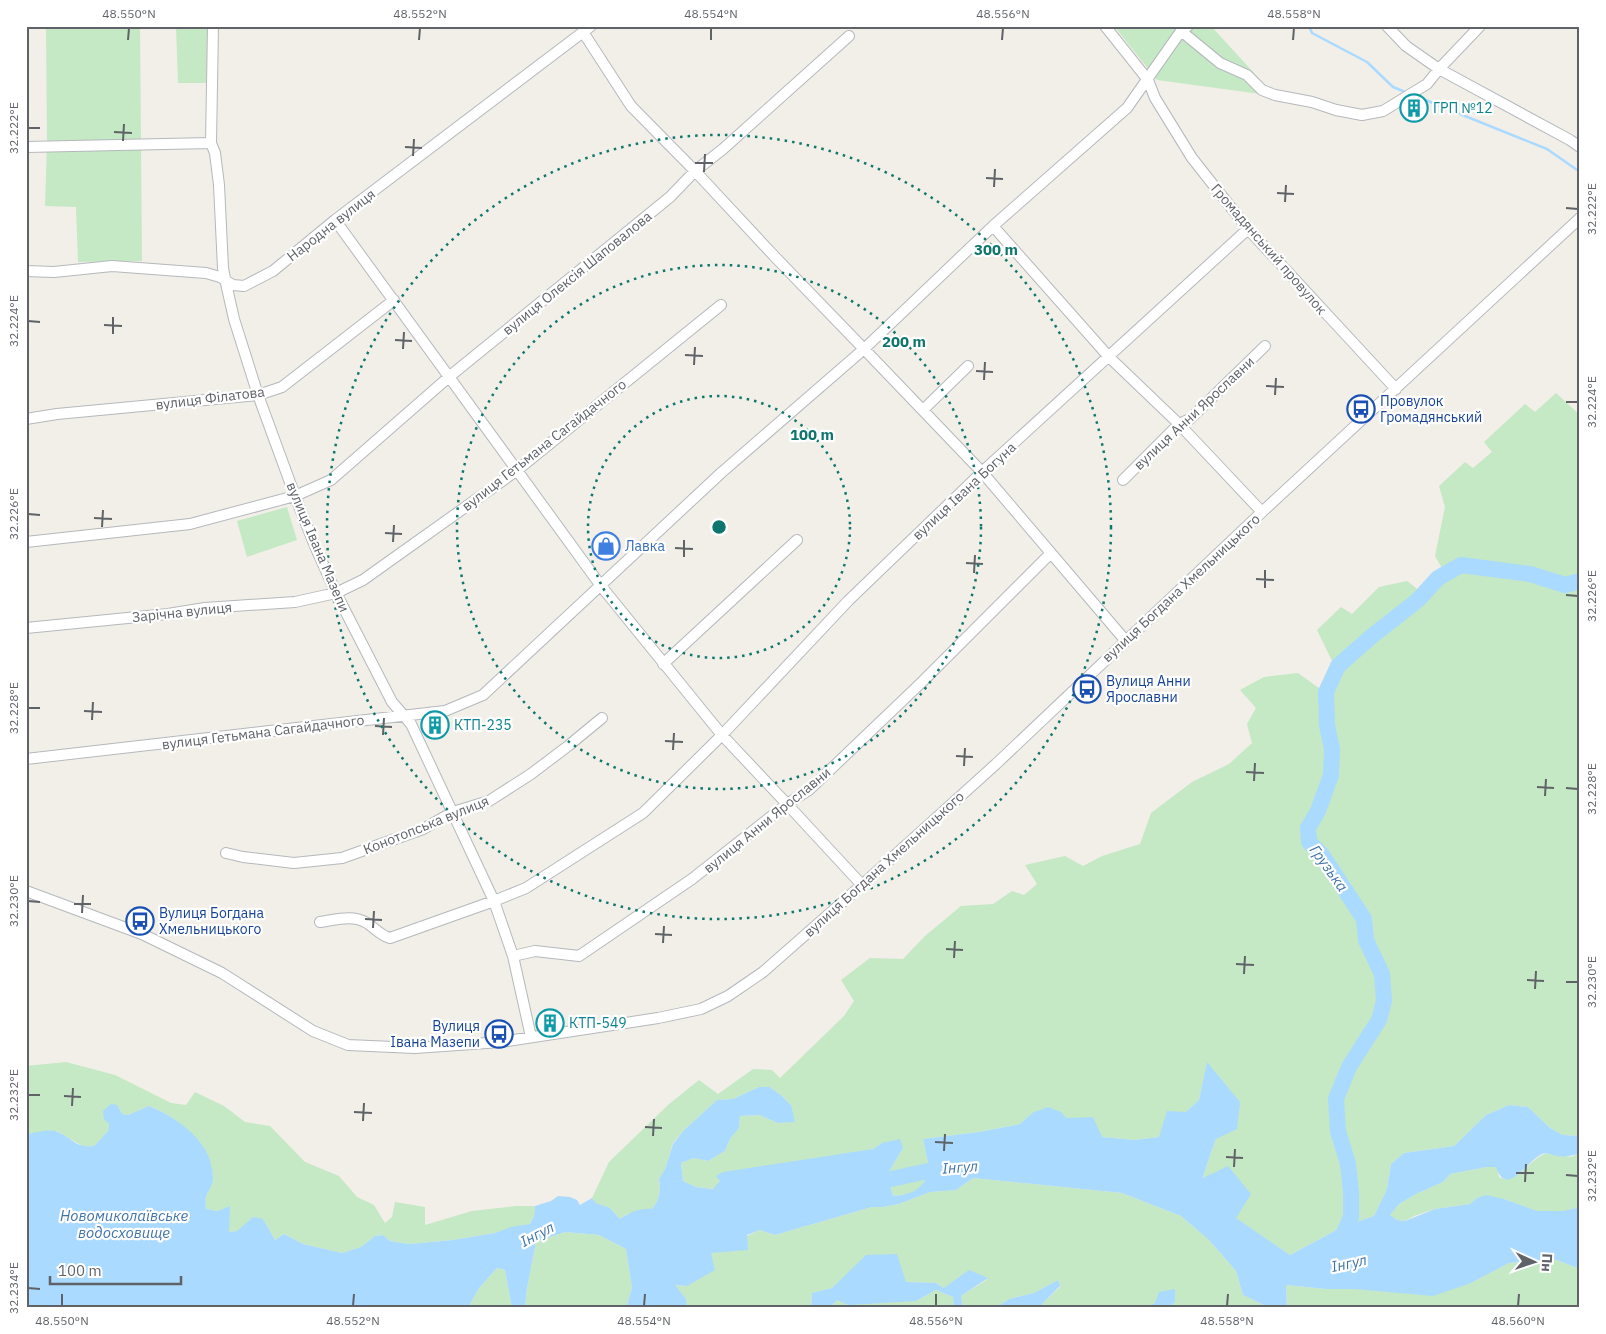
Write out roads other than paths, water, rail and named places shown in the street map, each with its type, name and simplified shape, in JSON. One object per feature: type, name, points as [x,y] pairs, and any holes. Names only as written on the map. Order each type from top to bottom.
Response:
[{"type":"street","name":"вулиця Івана Мазепи","points":[[212,26],[211,143],[215,153],[219,185],[223,268],[234,319],[258,395],[315,546],[336,593],[392,702],[411,724],[454,812],[494,901],[513,956],[531,1037]]},
{"type":"street","name":"Громадянський провулок","points":[[1105,26],[1148,80],[1155,98],[1192,158],[1248,229],[1396,389]]},
{"type":"street","points":[[1387,26],[1406,46],[1439,69],[1580,147]]},
{"type":"street","points":[[1185,29],[1220,62],[1247,75],[1262,90],[1336,110],[1362,114],[1383,111],[1427,84],[1480,26]]},
{"type":"street","points":[[587,29],[631,106],[982,472],[1125,640]]},
{"type":"street","name":"Народна вулиця","points":[[26,271],[54,272],[112,266],[206,273],[225,279],[233,285],[244,286],[273,271],[335,220],[587,29]]},
{"type":"street","name":"вулиця Гетьмана Сагайдачного","points":[[26,760],[445,711],[483,695],[721,473],[864,348],[993,226],[1127,108],[1185,29]]},
{"type":"street","name":"вулиця Олексія Шаповалова","points":[[26,542],[190,524],[295,496],[331,480],[450,376],[670,197],[695,171],[723,149],[849,36]]},
{"type":"street","points":[[26,147],[211,143]]},
{"type":"street","name":"вулиця Богдана Хмельницького","points":[[26,891],[142,934],[222,973],[313,1031],[348,1045],[414,1048],[501,1042],[658,1018],[701,1009],[728,996],[763,972],[862,885],[996,764],[1125,640],[1580,218]]},
{"type":"street","points":[[335,220],[601,586],[722,735],[862,885]]},
{"type":"street","points":[[993,226],[1109,357],[1179,424],[1262,512]]},
{"type":"street","name":"вулиця Івана Богуна","points":[[320,922],[348,918],[357,919],[367,923],[382,936],[390,938],[526,888],[643,813],[722,735],[848,601],[982,472],[1248,229]]},
{"type":"street","name":"вулиця Філатова","points":[[26,419],[67,413],[258,395],[282,387],[394,300]]},
{"type":"street","name":"вулиця Гетьмана Сагайдачного","points":[[336,593],[363,580],[516,471],[721,305]]},
{"type":"street","name":"вулиця Анни Ярославни","points":[[1123,480],[1179,424],[1190,419],[1265,346]]},
{"type":"street","points":[[923,410],[968,366]]},
{"type":"street","points":[[663,664],[798,540]]},
{"type":"street","name":"вулиця Анни Ярославни","points":[[513,956],[535,950],[579,956],[692,879],[787,804],[809,790],[923,681],[1050,554]]},
{"type":"street","name":"Зарічна вулиця","points":[[26,628],[168,614],[205,608],[295,602],[336,593]]},
{"type":"street","name":"Конотопська вулиця","points":[[226,853],[242,857],[294,863],[342,858],[423,829],[454,812],[489,801],[531,774],[602,718]]},
{"type":"water","name":"Новомиколаївське водосховище","points":[[1207,1062],[1240,1102],[1237,1129],[1216,1139],[1203,1178],[1228,1166],[1251,1194],[1236,1218],[1290,1255],[1342,1227],[1374,1216],[1387,1189],[1391,1164],[1404,1153],[1454,1146],[1486,1115],[1509,1105],[1528,1107],[1550,1128],[1563,1135],[1580,1136],[1580,1153],[1572,1156],[1542,1154],[1511,1179],[1501,1176],[1496,1167],[1450,1174],[1443,1182],[1399,1204],[1390,1215],[1397,1220],[1405,1221],[1435,1209],[1470,1204],[1477,1198],[1486,1195],[1504,1199],[1537,1211],[1563,1211],[1580,1207],[1580,1269],[1554,1259],[1509,1263],[1471,1283],[1433,1296],[1286,1285],[1287,1308],[1270,1308],[1243,1295],[1236,1271],[1209,1240],[1181,1216],[1122,1193],[973,1178],[956,1190],[930,1192],[899,1204],[872,1207],[775,1235],[760,1230],[747,1235],[748,1250],[711,1253],[715,1270],[687,1286],[675,1285],[686,1299],[687,1308],[626,1308],[632,1288],[626,1249],[599,1235],[565,1232],[536,1242],[525,1308],[512,1308],[505,1270],[497,1268],[479,1288],[468,1308],[26,1308],[26,1134],[54,1131],[83,1146],[94,1146],[108,1131],[109,1124],[104,1119],[103,1111],[111,1104],[117,1105],[122,1114],[128,1115],[149,1106],[183,1125],[193,1134],[208,1155],[212,1166],[213,1181],[206,1197],[206,1209],[218,1211],[230,1206],[229,1232],[237,1231],[253,1217],[263,1219],[275,1240],[284,1234],[303,1244],[342,1253],[361,1247],[375,1236],[383,1235],[390,1241],[409,1244],[453,1240],[495,1233],[511,1227],[530,1224],[534,1216],[535,1206],[551,1201],[558,1196],[570,1197],[577,1200],[580,1205],[592,1198],[596,1203],[610,1208],[620,1219],[635,1211],[652,1209],[658,1199],[660,1192],[659,1179],[665,1169],[673,1144],[684,1130],[717,1100],[733,1099],[759,1087],[770,1087],[782,1096],[791,1105],[795,1122],[778,1123],[759,1115],[740,1116],[739,1128],[730,1139],[725,1151],[708,1161],[694,1158],[681,1163],[683,1181],[696,1187],[713,1189],[720,1181],[716,1176],[723,1172],[873,1149],[882,1143],[900,1139],[903,1148],[887,1175],[893,1196],[911,1193],[923,1183],[930,1172],[923,1139],[979,1132],[1020,1124],[1032,1113],[1048,1107],[1061,1112],[1066,1118],[1093,1117],[1102,1137],[1135,1140],[1159,1137],[1167,1111],[1186,1112],[1199,1100]]},
{"type":"water","points":[[897,1254],[906,1282],[936,1283],[944,1288],[969,1270],[988,1278],[961,1296],[963,1308],[954,1308],[953,1297],[936,1290],[916,1301],[849,1305],[837,1300],[830,1308],[811,1308],[812,1293],[832,1288],[866,1255]]},
{"type":"water","points":[[1058,1280],[1060,1286],[1042,1304],[1041,1308],[995,1308],[1009,1299],[1034,1293]]},
{"type":"water","points":[[1175,1289],[1175,1302],[1167,1308],[1143,1308],[1155,1303],[1159,1292]]},
{"type":"waterway","points":[[1309,26],[1312,33],[1367,62],[1393,87],[1403,91]]},
{"type":"waterway","points":[[1418,97],[1547,149],[1580,172]]},
{"type":"waterway","name":"Грузька","points":[[1339,1244],[1351,1217],[1351,1192],[1348,1164],[1338,1131],[1336,1099],[1349,1067],[1379,1020],[1384,1001],[1382,974],[1366,940],[1364,919],[1322,855],[1309,842],[1308,828],[1318,811],[1331,775],[1332,749],[1327,725],[1326,692],[1338,666],[1372,636],[1418,600],[1438,578],[1461,565],[1530,574],[1565,585],[1580,581]]},
{"type":"waterway","name":"Інгул","points":[[868,1184],[951,1166]]},
{"type":"place","name":"ГРП №12","points":[[1414,108]]},
{"type":"place","name":"Провулок Громадянський","points":[[1361,409]]},
{"type":"place","name":"Лавка","points":[[606,546]]},
{"type":"place","name":"Вулиця Анни Ярославни","points":[[1087,689]]},
{"type":"place","name":"КТП-235","points":[[435,725]]},
{"type":"place","name":"Вулиця Богдана Хмельницького","points":[[140,921]]},
{"type":"place","name":"КТП-549","points":[[550,1023]]},
{"type":"place","name":"Вулиця Івана Мазепи","points":[[499,1034]]}]
